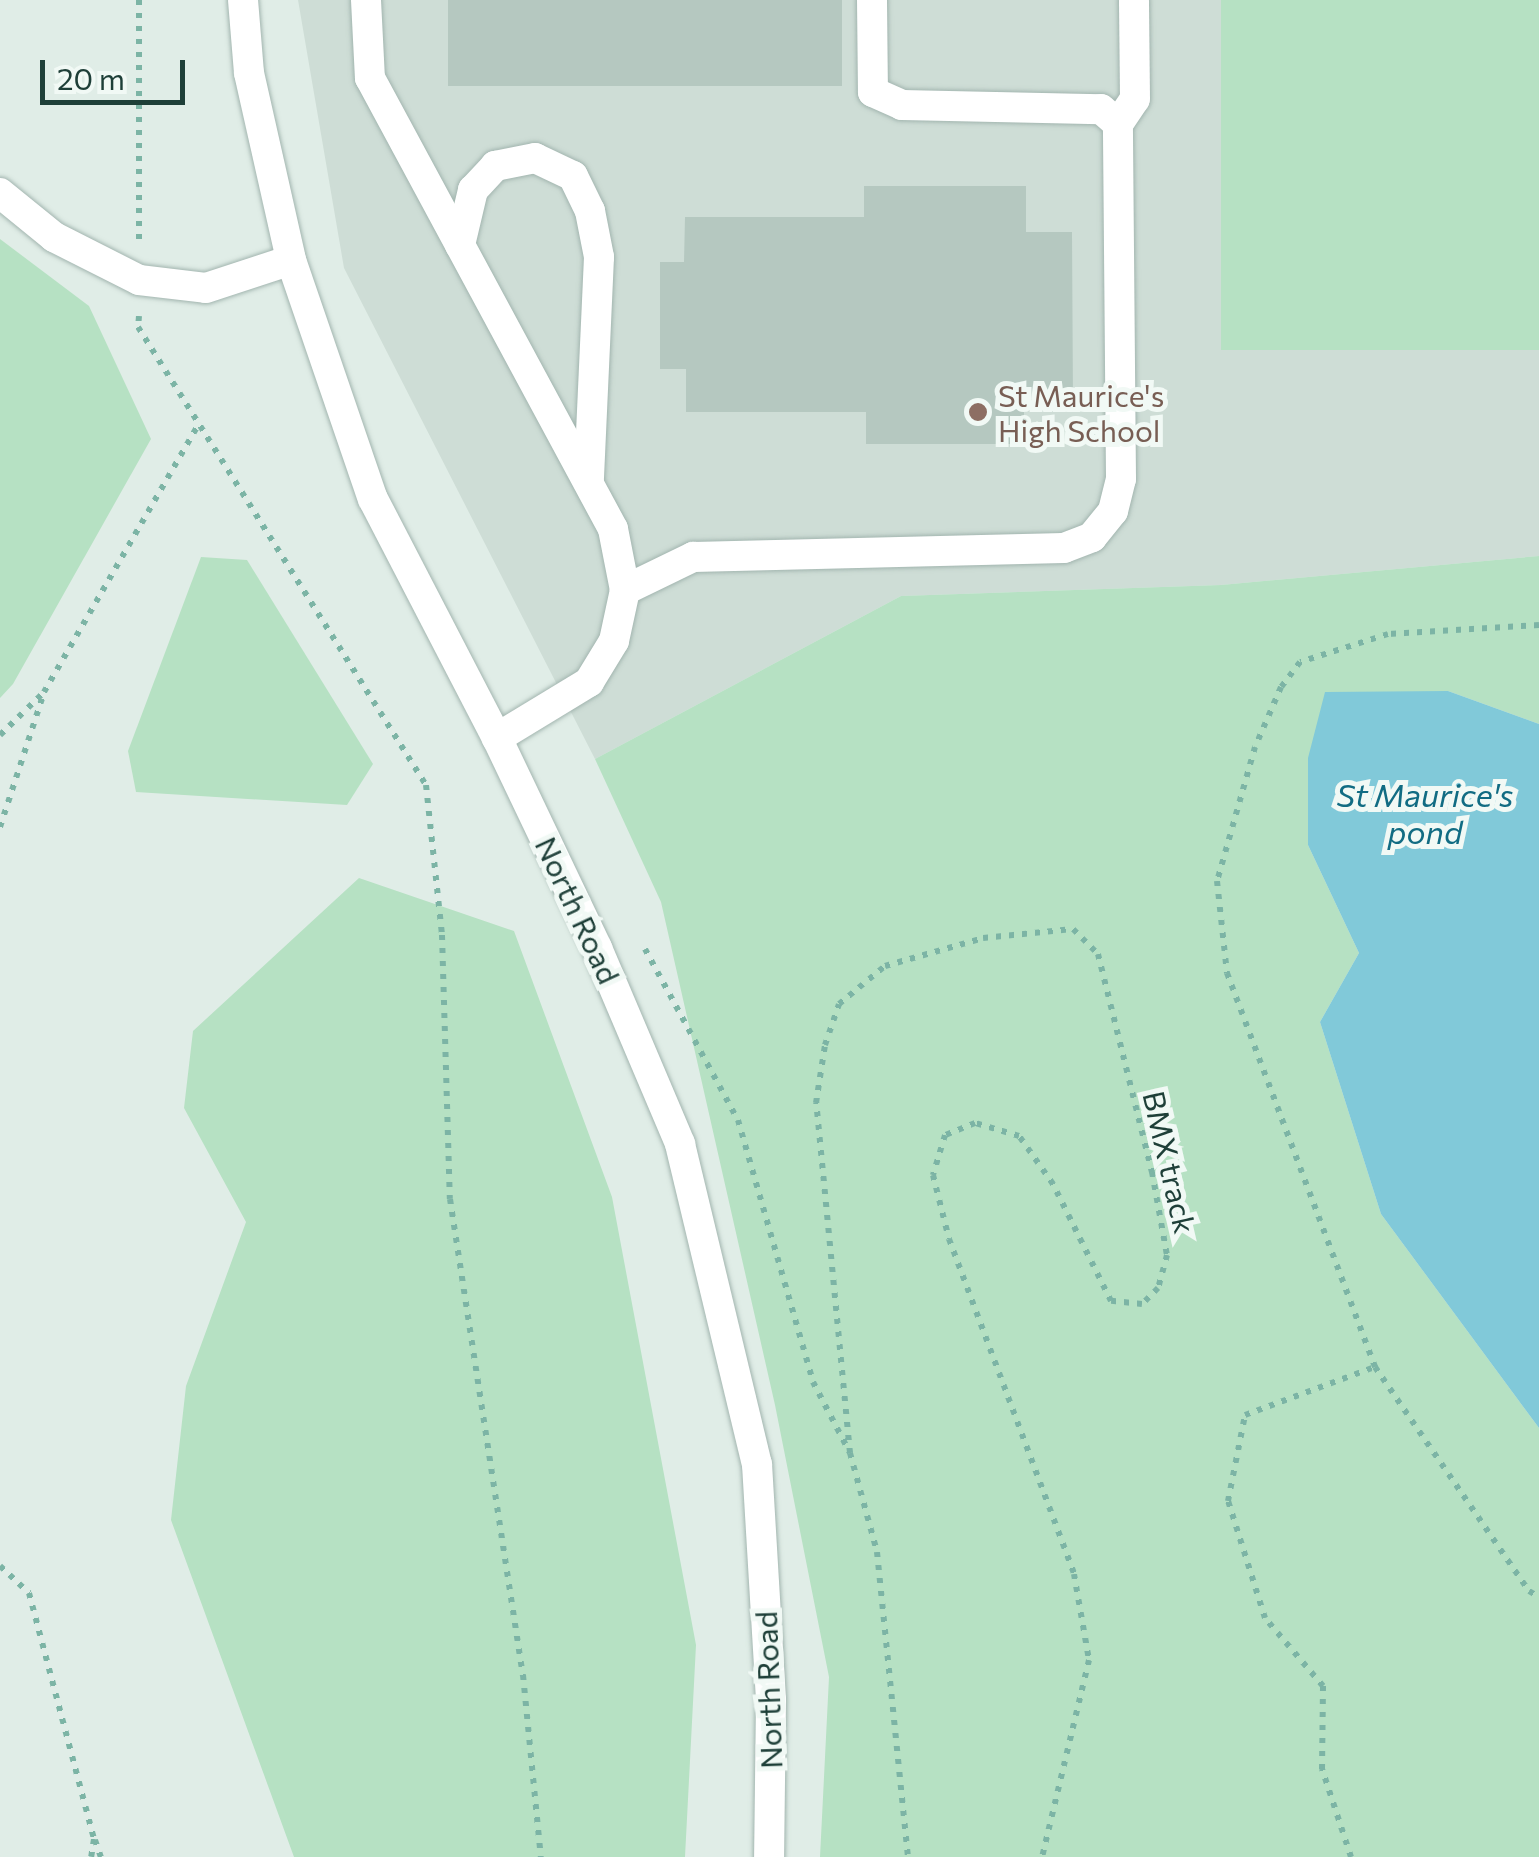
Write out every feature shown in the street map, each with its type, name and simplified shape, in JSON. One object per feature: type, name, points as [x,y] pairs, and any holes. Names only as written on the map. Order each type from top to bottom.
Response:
[{"type":"main road","name":"North Road","points":[[244,0],[249,73],[291,260],[373,500],[497,738],[597,948],[680,1144],[757,1464],[771,1700],[769,1857]]},
{"type":"main road","points":[[366,0],[370,78],[613,529],[625,590],[614,642],[590,682],[497,738]]},
{"type":"main road","points":[[872,0],[873,92],[902,105],[1101,109],[1118,124]]},
{"type":"main road","points":[[625,590],[692,557],[1064,548],[1092,538],[1113,510],[1120,479],[1118,124],[1135,100],[1134,0]]},
{"type":"main road","points":[[460,244],[473,190],[495,166],[535,158],[573,176],[590,211],[600,258],[589,485]]},
{"type":"main road","points":[[0,193],[54,237],[139,280],[206,288],[291,260]]},
{"type":"path","points":[[139,0],[138,327],[426,786],[442,935],[450,1198],[523,1676],[541,1857]]},
{"type":"path","points":[[0,827],[44,692],[199,422]]},
{"type":"path","points":[[1539,624],[1388,634],[1300,662],[1281,687],[1255,747],[1217,881],[1227,972],[1375,1366],[1529,1591],[1539,1597]]},
{"type":"path","points":[[0,736],[44,692]]},
{"type":"path","name":"BMX track","points":[[850,1453],[816,1103],[825,1044],[839,1004],[885,966],[982,938],[1073,929],[1098,954],[1152,1172],[1167,1254],[1158,1288],[1142,1304],[1112,1300],[1054,1184],[1019,1136],[975,1123],[945,1135],[933,1174],[949,1239],[1074,1574],[1089,1660],[1042,1857]]},
{"type":"path","points":[[597,948],[636,932],[738,1120],[813,1382],[850,1453],[877,1552],[908,1857]]},
{"type":"path","points":[[1351,1857],[1322,1769],[1323,1686],[1264,1618],[1228,1501],[1245,1415],[1375,1366]]},
{"type":"path","points":[[0,1566],[29,1593],[101,1857]]},
{"type":"path","points":[[91,1857],[94,1839]]},
{"type":"shaded area","name":"St Maurice's High School","points":[[298,0],[1539,0],[1539,556],[1221,585],[901,596],[595,759],[344,268]]},
{"type":"green space","points":[[1221,0],[1539,0],[1539,350],[1221,350]]},
{"type":"green space","points":[[0,239],[89,306],[151,439],[13,684],[0,698]]},
{"type":"green space","points":[[1539,556],[1539,724],[1448,691],[1308,845],[1359,953],[1320,1022],[1381,1214],[1539,1428],[1539,1857],[820,1857],[829,1677],[775,1405],[661,902],[595,759],[901,596],[1221,585]]},
{"type":"green space","points":[[201,557],[247,560],[373,764],[347,805],[136,792],[128,751]]},
{"type":"green space","points":[[359,878],[514,931],[612,1197],[696,1645],[685,1857],[294,1857],[171,1520],[186,1386],[246,1222],[184,1108],[193,1031]]},
{"type":"water","name":"St Maurice's pond","points":[[1448,691],[1539,724],[1539,1428],[1381,1214],[1320,1022],[1359,953],[1308,845],[1308,758],[1325,692]]},
{"type":"building","points":[[448,0],[842,0],[842,86],[448,86]]},
{"type":"building","points":[[864,186],[1026,186],[1026,232],[1072,232],[1073,402],[1024,402],[1024,444],[866,444],[866,412],[686,412],[686,369],[660,369],[660,262],[684,262],[685,217],[864,217]]},
{"type":"place","name":"St Maurice's High School","points":[[978,412]]}]
